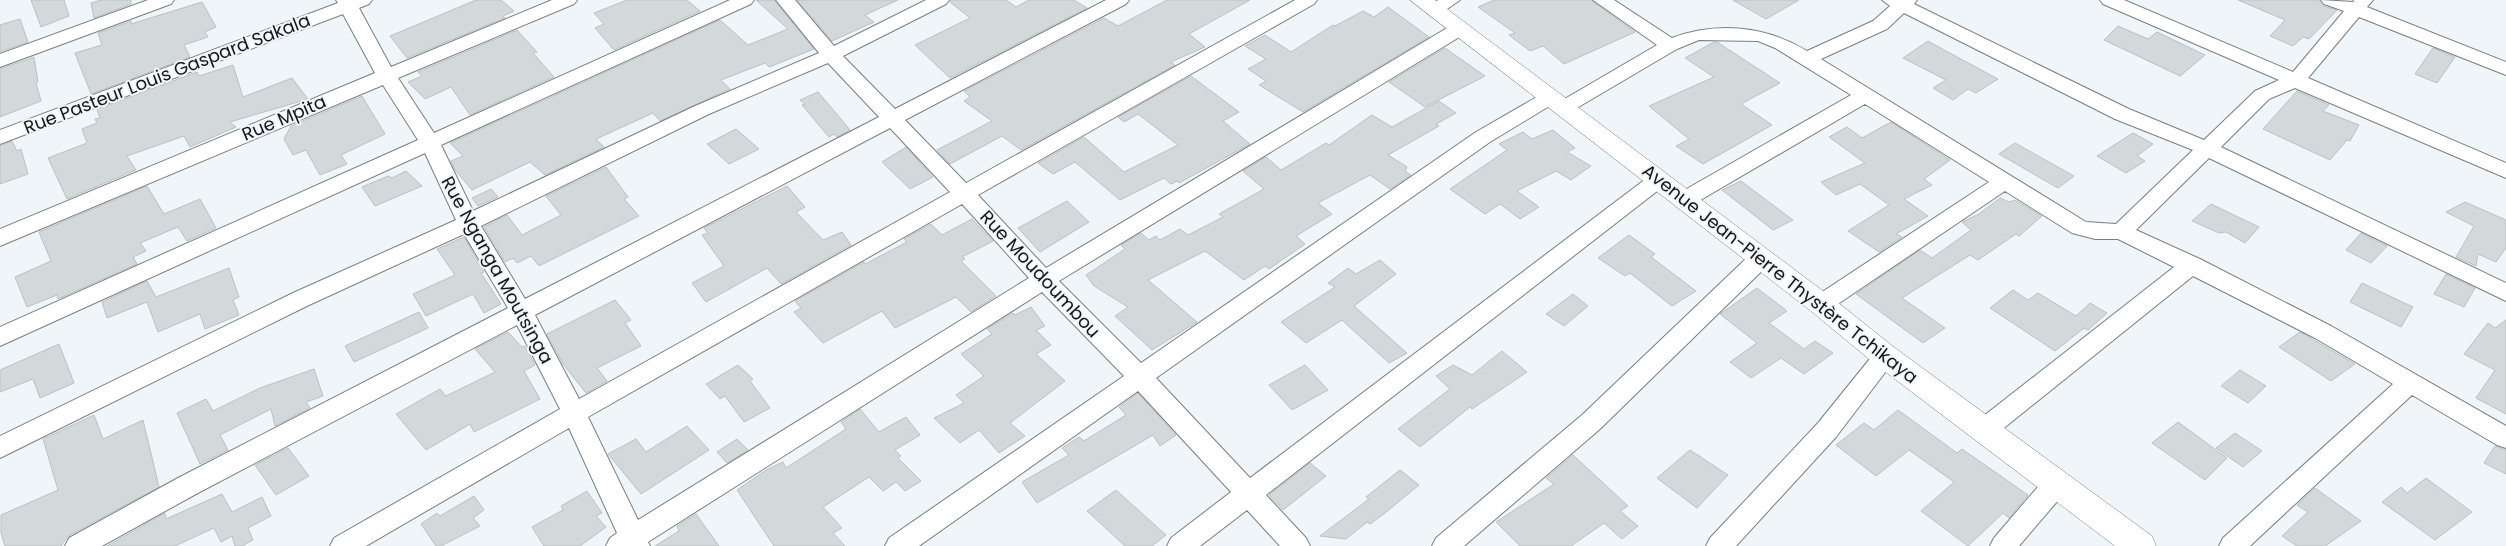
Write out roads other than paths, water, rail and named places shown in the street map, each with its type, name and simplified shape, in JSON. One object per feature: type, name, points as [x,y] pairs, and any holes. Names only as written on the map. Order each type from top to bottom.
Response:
[{"type":"street","points":[[0,61],[165,0]]},
{"type":"street","name":"Rue Mpita","points":[[0,238],[568,0]]},
{"type":"street","points":[[0,336],[746,0]]},
{"type":"street","name":"Rue Moudoumbou","points":[[785,0],[831,55],[964,193],[1044,280],[1139,376],[1250,493],[1297,546]]},
{"type":"street","points":[[0,448],[301,299],[468,223],[702,110],[831,55],[940,0]]},
{"type":"street","points":[[78,546],[187,486],[1120,0]]},
{"type":"street","points":[[343,546],[574,413],[1308,0]]},
{"type":"street","points":[[1602,0],[1670,45]]},
{"type":"street","points":[[2109,0],[2506,171]]},
{"type":"street","points":[[2330,0],[2360,5],[2506,69]]},
{"type":"street","points":[[1806,60],[1880,25],[1901,1],[2122,114],[2208,149],[2506,293]]},
{"type":"street","name":"Rue Nganga Moutsinga","points":[[352,2],[386,75],[430,143],[468,223],[522,313],[574,413],[630,543]]},
{"type":"street","name":"Rue Pasteur Louis Gaspard Sakala","points":[[0,137],[352,2]]},
{"type":"street","name":"Avenue Jean-Pierre Thystère Tchikaya","points":[[1436,3],[1459,29],[1821,304],[1885,356],[2140,546]]},
{"type":"street","points":[[2121,232],[2262,95],[2296,80],[2360,5]]},
{"type":"street","points":[[630,543],[1044,280],[1459,29]]},
{"type":"street","points":[[898,546],[1483,137],[1556,103],[1670,45],[1696,35],[1761,36],[1782,44],[2080,228],[2095,231],[2121,232],[2192,265],[2322,332],[2506,438]]},
{"type":"street","points":[[1684,200],[1866,95]]},
{"type":"street","points":[[1180,546],[1658,180]]},
{"type":"street","points":[[1821,304],[2005,181]]},
{"type":"street","points":[[1445,546],[1591,422],[1761,258]]},
{"type":"street","points":[[1985,429],[2192,265]]},
{"type":"street","points":[[1719,546],[1827,430],[1885,356]]},
{"type":"street","points":[[2232,546],[2410,383]]},
{"type":"street","points":[[2004,546],[2057,483]]}]
